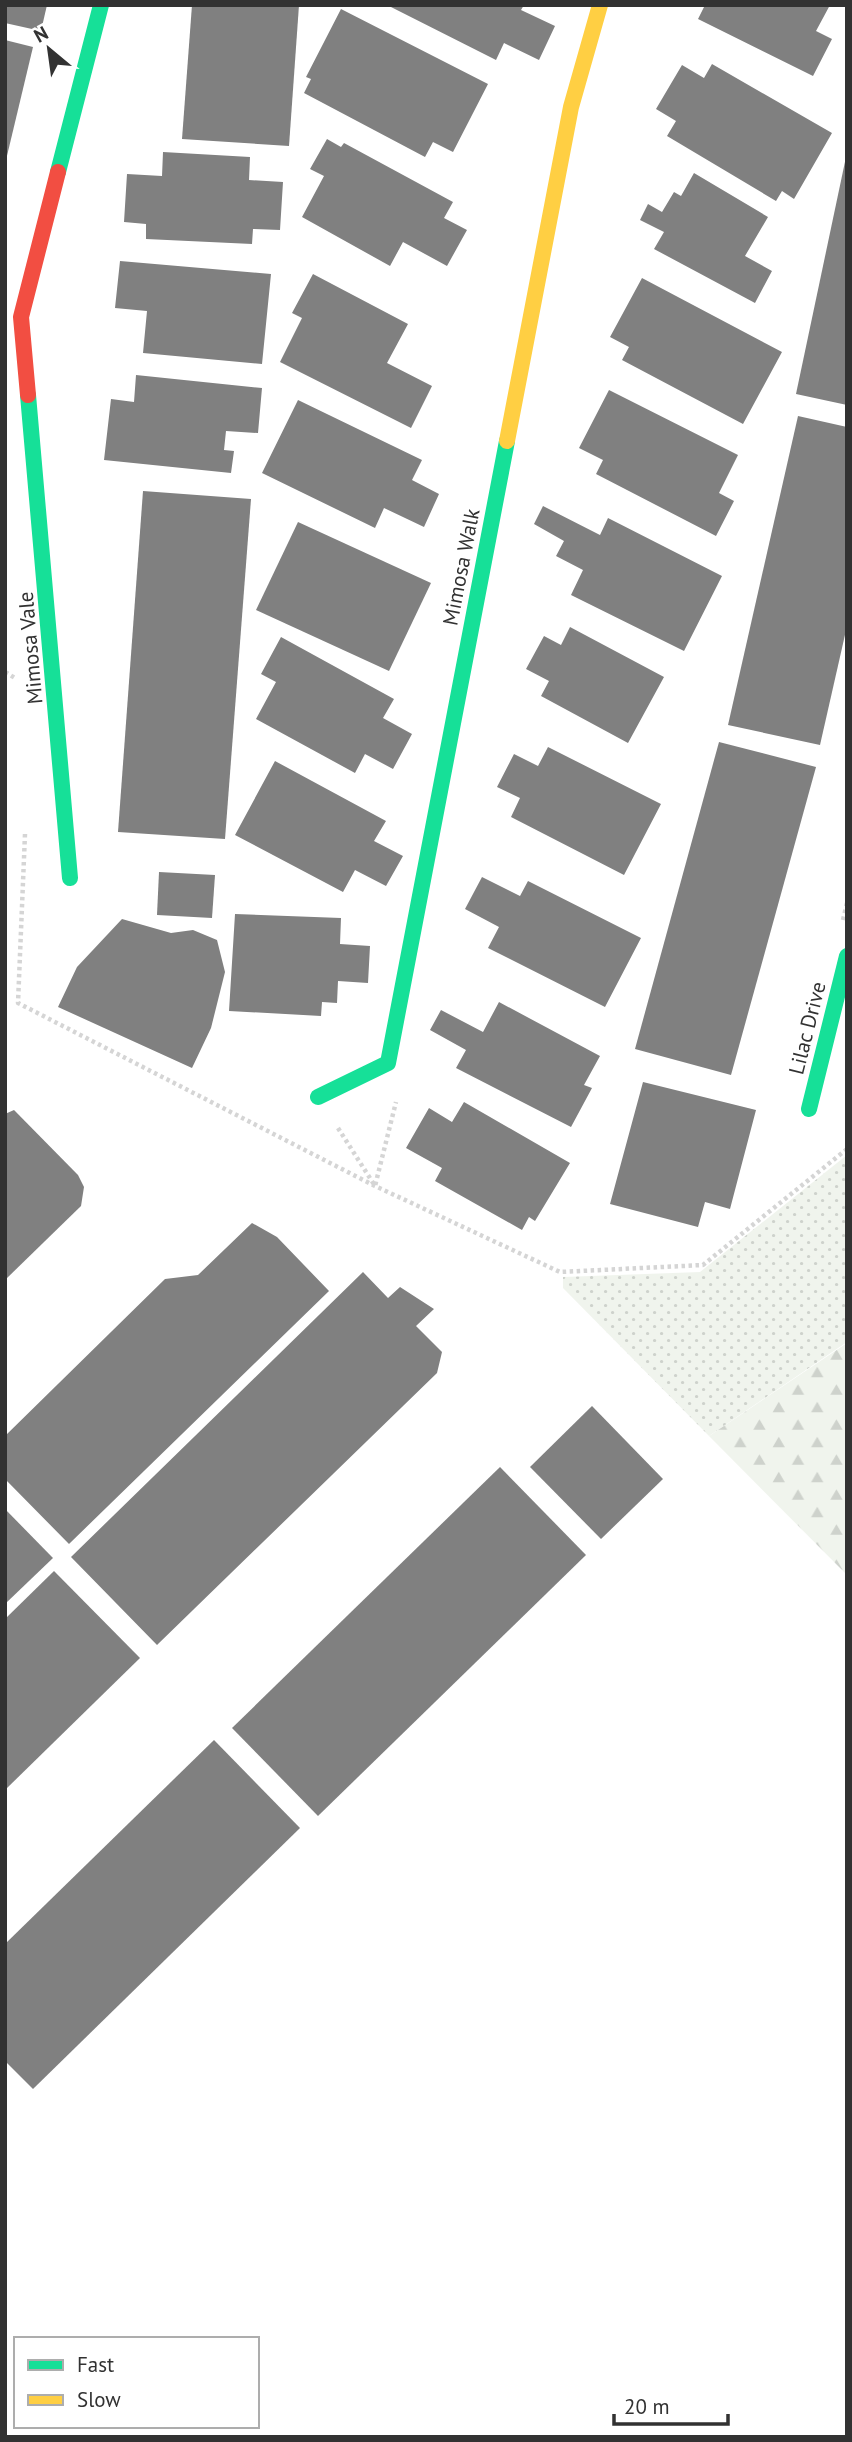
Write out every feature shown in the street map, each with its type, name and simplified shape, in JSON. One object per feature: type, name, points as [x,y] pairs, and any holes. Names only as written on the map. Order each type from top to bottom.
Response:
[{"type":"street","name":"Mimosa Vale","points":[[70,878],[21,317],[101,5]]},
{"type":"street","name":"Mimosa Walk","points":[[318,1097],[388,1063],[571,107],[600,5]]},
{"type":"street","name":"Lilac Drive","points":[[809,1109],[847,956]]},
{"type":"green space","points":[[847,1155],[847,1342],[709,1436],[563,1288],[563,1277],[700,1272]]},
{"type":"green space","points":[[847,1343],[847,1575],[709,1436]]},
{"type":"building","points":[[5,5],[47,5],[41,31],[5,23]]},
{"type":"building","points":[[192,5],[299,5],[289,146],[182,139]]},
{"type":"building","points":[[387,5],[524,5],[521,10],[555,26],[539,60],[504,43],[496,60]]},
{"type":"building","points":[[705,5],[830,5],[816,31],[832,39],[813,76],[698,19]]},
{"type":"building","points":[[341,9],[488,84],[453,152],[433,142],[425,157],[304,93],[311,79],[306,77]]},
{"type":"building","points":[[5,40],[33,47],[6,160],[5,160]]},
{"type":"building","points":[[712,64],[832,133],[794,199],[782,191],[776,201],[667,136],[676,121],[656,109],[682,65],[704,78]]},
{"type":"building","points":[[327,139],[341,147],[344,143],[453,202],[444,218],[467,230],[447,266],[403,242],[390,266],[302,217],[324,176],[310,169]]},
{"type":"building","points":[[163,152],[250,157],[249,180],[283,182],[280,230],[253,229],[252,244],[146,239],[146,224],[124,222],[127,174],[162,176]]},
{"type":"building","points":[[847,157],[847,405],[796,394]]},
{"type":"building","points":[[694,173],[768,217],[745,256],[772,271],[755,303],[654,249],[664,232],[640,220],[648,204],[662,212],[674,192],[681,196]]},
{"type":"building","points":[[120,261],[271,274],[262,364],[143,353],[147,311],[115,308]]},
{"type":"building","points":[[313,274],[408,324],[387,363],[432,386],[411,428],[280,362],[302,318],[292,313]]},
{"type":"building","points":[[642,278],[782,352],[743,424],[622,360],[629,347],[610,337]]},
{"type":"building","points":[[136,375],[262,388],[258,433],[226,431],[224,450],[234,451],[231,473],[104,460],[111,399],[134,402]]},
{"type":"building","points":[[609,390],[738,455],[719,493],[734,501],[716,536],[596,474],[603,460],[579,448]]},
{"type":"building","points":[[298,400],[422,460],[412,480],[439,494],[424,527],[384,508],[375,528],[262,473]]},
{"type":"building","points":[[798,416],[847,427],[847,626],[820,745],[728,725]]},
{"type":"building","points":[[143,491],[251,499],[225,839],[118,832]]},
{"type":"building","points":[[543,506],[600,535],[608,518],[722,576],[684,651],[571,595],[583,570],[556,556],[564,541],[534,524]]},
{"type":"building","points":[[298,522],[431,583],[389,671],[256,610]]},
{"type":"building","points":[[570,627],[664,677],[628,743],[541,696],[549,681],[526,669],[544,636],[561,645]]},
{"type":"building","points":[[281,637],[394,699],[383,718],[412,734],[393,769],[365,754],[355,773],[256,719],[276,682],[261,674]]},
{"type":"building","points":[[719,742],[816,767],[731,1075],[635,1049]]},
{"type":"building","points":[[548,747],[661,804],[624,875],[511,817],[520,798],[497,787],[514,754],[538,766]]},
{"type":"building","points":[[275,761],[386,821],[374,841],[403,856],[386,886],[355,870],[343,892],[235,835]]},
{"type":"building","points":[[159,872],[215,875],[212,918],[157,915]]},
{"type":"building","points":[[482,877],[520,896],[528,881],[641,938],[605,1007],[488,948],[499,927],[465,909]]},
{"type":"building","points":[[235,914],[341,918],[340,944],[370,946],[368,983],[338,981],[337,1003],[322,1002],[321,1016],[229,1011]]},
{"type":"building","points":[[122,919],[171,933],[193,930],[217,940],[225,972],[211,1028],[192,1068],[58,1007],[77,967]]},
{"type":"building","points":[[499,1002],[600,1056],[584,1085],[592,1088],[571,1127],[456,1068],[466,1050],[430,1030],[441,1010],[483,1032]]},
{"type":"building","points":[[643,1082],[756,1110],[730,1209],[705,1202],[698,1227],[610,1204]]},
{"type":"building","points":[[464,1102],[570,1163],[535,1221],[529,1217],[522,1230],[435,1181],[442,1168],[406,1148],[429,1108],[452,1122]]},
{"type":"building","points":[[14,1110],[78,1175],[84,1187],[81,1206],[5,1280],[5,1114]]},
{"type":"building","points":[[252,1223],[277,1237],[329,1291],[69,1544],[5,1479],[5,1436],[165,1279],[198,1275]]},
{"type":"building","points":[[363,1272],[388,1298],[400,1287],[434,1309],[416,1326],[442,1352],[437,1373],[157,1645],[71,1557]]},
{"type":"building","points":[[592,1406],[663,1479],[601,1539],[530,1467]]},
{"type":"building","points":[[500,1467],[586,1555],[318,1816],[232,1728]]},
{"type":"building","points":[[5,1509],[53,1558],[5,1604]]},
{"type":"building","points":[[54,1571],[140,1658],[5,1790],[5,1619]]},
{"type":"building","points":[[214,1740],[300,1828],[33,2089],[5,2061],[5,1944]]},
{"type":"traffic: fast","points":[[58,172],[101,5]]},
{"type":"traffic: fast","points":[[28,395],[70,878]]},
{"type":"traffic: fast","points":[[318,1097],[388,1063],[507,441]]},
{"type":"traffic: fast","points":[[809,1109],[847,956]]},
{"type":"traffic: slow","points":[[507,441],[571,107],[600,5]]},
{"type":"traffic: jam","points":[[28,395],[21,317],[58,172]]}]
